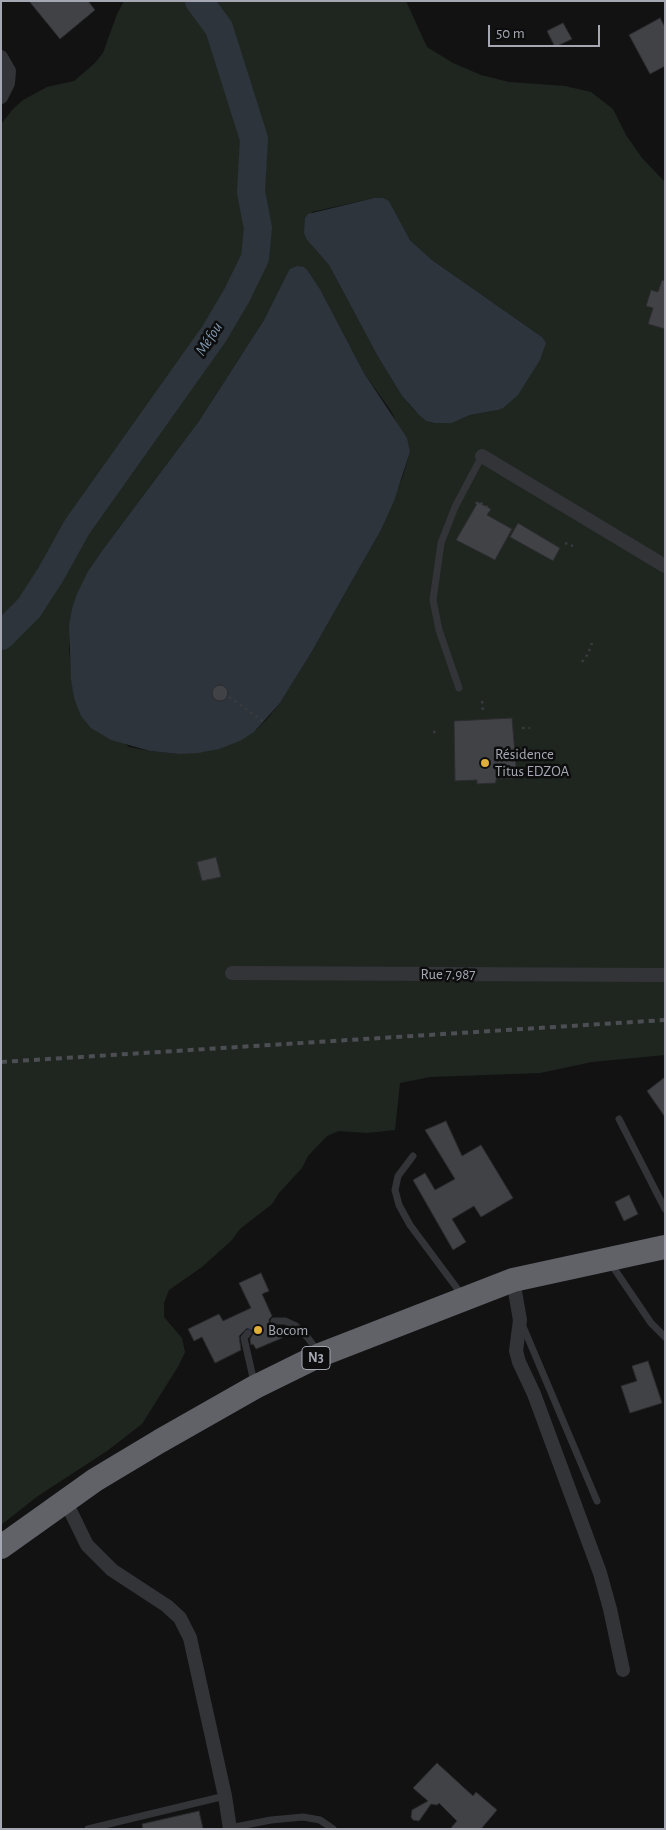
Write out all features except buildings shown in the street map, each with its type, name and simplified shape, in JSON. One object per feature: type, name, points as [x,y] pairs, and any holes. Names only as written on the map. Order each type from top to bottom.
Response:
[{"type":"highway","name":"N3","points":[[1,1546],[65,1500],[160,1440],[255,1387],[320,1355],[513,1280],[665,1247]]},
{"type":"street","points":[[1,57],[9,71],[8,83],[1,96]]},
{"type":"street","points":[[482,456],[665,566]]},
{"type":"street","name":"Rue 7.987","points":[[232,973],[665,975]]},
{"type":"street","points":[[513,1280],[520,1320],[516,1350],[519,1362],[534,1394],[600,1573],[623,1670]]},
{"type":"street","points":[[65,1500],[87,1545],[112,1570],[167,1606],[180,1618],[190,1638],[225,1796],[230,1828]]},
{"type":"lane","points":[[459,688],[439,630],[433,600],[441,543],[456,506],[482,456]]},
{"type":"lane","points":[[619,1120],[665,1209]]},
{"type":"lane","points":[[413,1156],[398,1176],[395,1190],[399,1205],[410,1225],[466,1299]]},
{"type":"lane","points":[[608,1259],[651,1323],[665,1336]]},
{"type":"lane","points":[[520,1320],[597,1501]]},
{"type":"lane","points":[[274,1321],[285,1321],[296,1326],[308,1338],[320,1355]]},
{"type":"lane","points":[[248,1333],[244,1338],[255,1387]]},
{"type":"lane","points":[[88,1829],[225,1796]]},
{"type":"lane","points":[[230,1828],[271,1820],[303,1817],[320,1820],[333,1829]]},
{"type":"path","points":[[476,504],[478,501],[488,508]]},
{"type":"path","points":[[565,543],[573,546]]},
{"type":"path","points":[[582,662],[588,654],[592,643]]},
{"type":"path","points":[[228,697],[264,722]]},
{"type":"path","points":[[482,701],[483,712]]},
{"type":"path","points":[[522,728],[530,728]]},
{"type":"path","points":[[433,732],[439,732]]},
{"type":"shaded area","points":[[124,1],[406,1],[427,47],[453,63],[481,75],[509,82],[565,86],[591,92],[613,109],[626,135],[642,158],[665,182],[665,1055],[592,1062],[540,1073],[430,1077],[400,1083],[395,1130],[367,1133],[339,1131],[327,1136],[308,1156],[302,1168],[279,1193],[272,1204],[240,1229],[232,1240],[202,1267],[169,1290],[164,1303],[164,1317],[182,1338],[185,1352],[179,1365],[142,1424],[107,1451],[38,1496],[1,1525],[1,124],[23,100],[47,87],[74,81],[95,63],[103,53],[117,14]],"holes":[[[374,198],[389,201],[410,240],[432,260],[542,337],[498,410],[470,415],[452,423],[426,421],[402,396],[377,355],[329,265],[307,240],[312,212]],[[297,266],[308,271],[320,289],[364,373],[391,411],[410,452],[403,476],[381,530],[311,653],[280,703],[254,732],[179,754],[129,747],[74,698],[69,649],[72,608],[88,571],[199,421],[264,320],[287,274]]]},
{"type":"shaded area","points":[[374,198],[383,198],[389,201],[410,240],[432,260],[542,337],[546,343],[540,360],[518,395],[503,408],[470,415],[452,423],[434,423],[426,421],[402,396],[377,355],[329,265],[307,240],[304,233],[305,218],[308,214]]},
{"type":"shaded area","points":[[297,266],[304,267],[308,271],[320,289],[364,373],[407,438],[410,452],[394,501],[381,530],[311,653],[280,703],[254,732],[240,741],[219,749],[198,753],[179,754],[150,751],[111,740],[91,728],[81,716],[74,698],[71,679],[69,626],[77,594],[88,571],[104,548],[199,421],[264,320],[290,269]]},
{"type":"waterway","name":"Méfou","points":[[1,636],[29,608],[51,574],[77,527],[214,334],[237,295],[255,258],[258,228],[251,192],[254,139],[219,28],[199,1]]},
{"type":"railway","points":[[1,1062],[665,1020]]},
{"type":"place","name":"Résidence Titus EDZOA","points":[[485,763]]},
{"type":"place","name":"Bocom","points":[[258,1330]]}]
